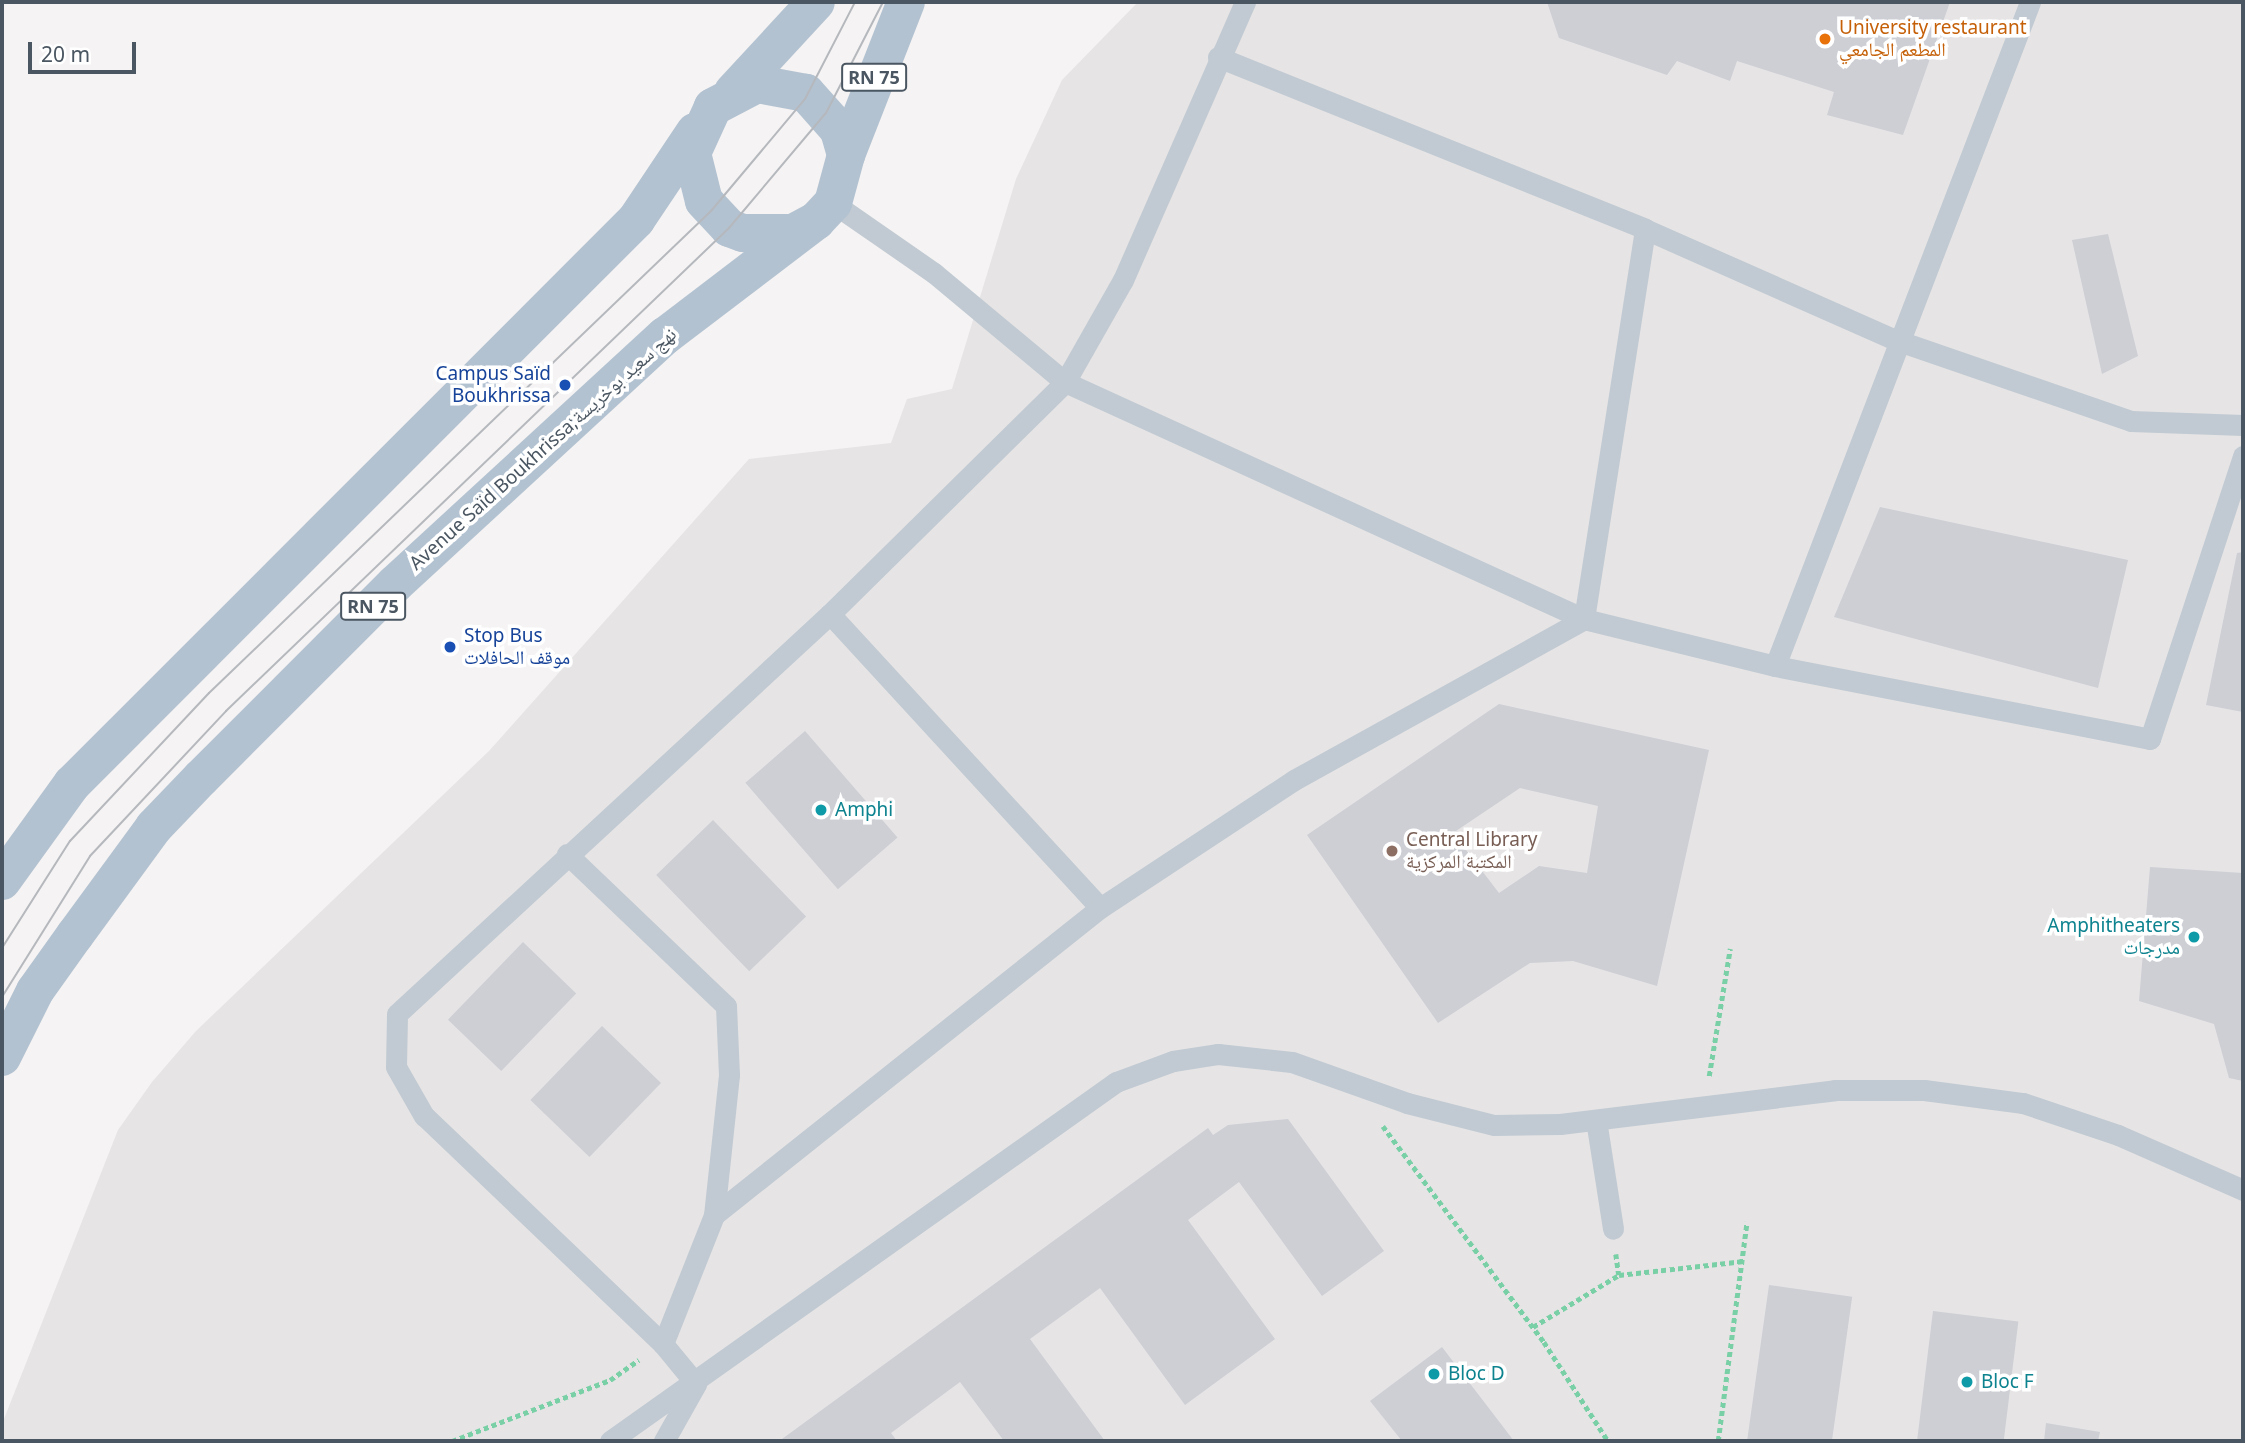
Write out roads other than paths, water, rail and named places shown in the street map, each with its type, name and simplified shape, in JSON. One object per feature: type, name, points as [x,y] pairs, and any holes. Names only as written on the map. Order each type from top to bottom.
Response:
[{"type":"main road","points":[[2,881],[72,784],[636,220],[698,128],[816,2]]},
{"type":"main road","name":"RN 75","points":[[846,155],[906,2]]},
{"type":"main road","points":[[698,128],[694,178],[704,201],[729,228],[768,237],[824,212],[846,155],[839,130],[806,93],[782,84],[733,92]]},
{"type":"main road","name":"Avenue Saïd Boukhrissa;نهج سعيد بوخريسة","points":[[2,1057],[67,946],[154,827],[201,778],[396,584],[665,336],[824,212]]},
{"type":"lane","points":[[696,1384],[663,1344],[424,1116],[396,1067],[397,1014],[567,854],[830,614],[1065,382],[1124,281],[1218,57],[1245,2]]},
{"type":"lane","points":[[1776,666],[1896,340],[2030,2]]},
{"type":"lane","points":[[1218,57],[1645,229],[1896,340],[2131,421],[2243,425]]},
{"type":"lane","points":[[824,212],[934,273],[1065,382],[1584,618],[1776,666],[2150,739],[2243,456]]},
{"type":"lane","points":[[1584,618],[1645,229]]},
{"type":"lane","points":[[830,614],[1100,908]]},
{"type":"lane","points":[[713,1215],[1100,908],[1294,780],[1584,618]]},
{"type":"lane","points":[[567,854],[726,1006],[729,1075],[713,1215],[663,1344]]},
{"type":"lane","points":[[610,1441],[696,1384],[1116,1082],[1173,1061],[1218,1054],[1292,1062],[1494,1125],[1596,1120],[1835,1090],[1924,1090],[2024,1103],[2118,1135],[2243,1190]]},
{"type":"lane","points":[[1596,1120],[1613,1229]]},
{"type":"lane","points":[[664,1441],[696,1384]]},
{"type":"tram line","points":[[2,948],[70,841],[209,693],[711,211],[805,99],[855,2]]},
{"type":"tram line","points":[[2,997],[90,856],[226,711],[729,228],[826,113],[883,2]]},
{"type":"place","name":"University restaurant المطعم الجامعي","points":[[1825,39]]},
{"type":"place","name":"Campus Saïd Boukhrissa","points":[[565,385]]},
{"type":"place","name":"Stop Bus موقف الحافلات","points":[[450,647]]},
{"type":"place","name":"Amphi","points":[[821,810]]},
{"type":"place","name":"Central Library المكتبة المركزية","points":[[1392,851]]},
{"type":"place","name":"Amphitheaters مدرجات","points":[[2194,937]]},
{"type":"place","name":"Bloc D","points":[[1434,1374]]},
{"type":"place","name":"Bloc F","points":[[1967,1382]]}]
